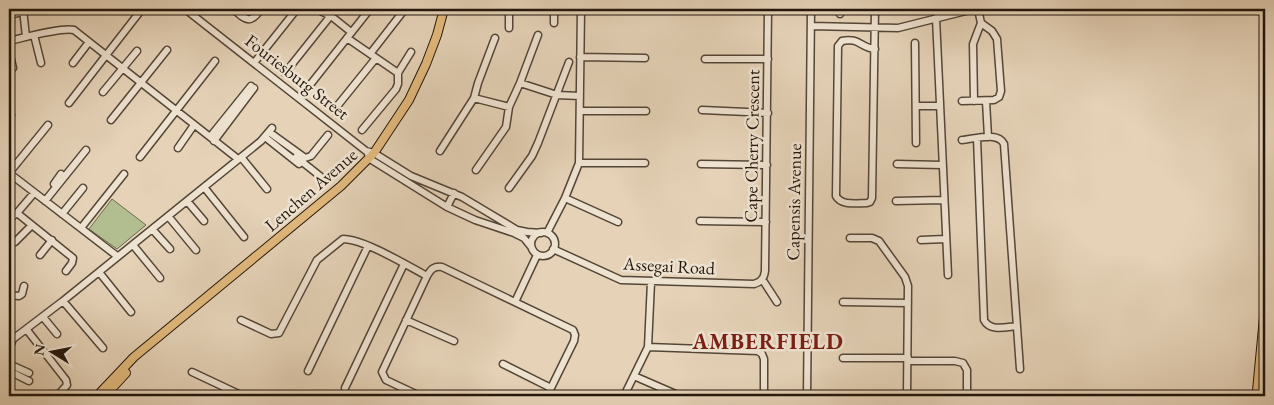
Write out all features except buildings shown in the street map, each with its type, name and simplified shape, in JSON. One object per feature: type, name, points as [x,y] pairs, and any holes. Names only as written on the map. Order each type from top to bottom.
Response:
[{"type":"highway","points":[[1257,396],[1265,312]]},
{"type":"main road","name":"Lenchen Avenue","points":[[97,396],[134,357],[341,186],[370,154],[409,100],[437,35],[444,9]]},
{"type":"main road","name":"Lenchen Avenue","points":[[105,396],[142,352]]},
{"type":"street","points":[[9,15],[23,10],[35,9]]},
{"type":"street","points":[[69,103],[142,9]]},
{"type":"street","name":"Fouriesburg Street","points":[[185,9],[370,154]]},
{"type":"street","points":[[233,9],[249,20],[254,19],[261,9]]},
{"type":"street","points":[[254,63],[297,9]]},
{"type":"street","points":[[316,9],[331,16]]},
{"type":"street","points":[[327,9],[349,35],[398,74]]},
{"type":"street","points":[[285,74],[336,9]]},
{"type":"street","points":[[306,90],[370,9]]},
{"type":"street","points":[[334,110],[405,9]]},
{"type":"street","points":[[508,28],[510,9]]},
{"type":"street","points":[[554,9],[554,23]]},
{"type":"street","points":[[544,233],[565,198],[578,163],[581,9]]},
{"type":"street","name":"Cape Cherry Crescent","points":[[761,281],[765,271],[768,9]]},
{"type":"street","name":"Capensis Avenue","points":[[806,396],[811,9]]},
{"type":"street","points":[[875,9],[875,49],[872,198],[870,202],[866,203],[842,202],[836,196],[838,46],[842,41],[858,40],[868,48],[875,49]]},
{"type":"street","points":[[811,26],[905,27],[976,9],[981,23],[992,31],[997,40],[1001,88],[997,99],[962,101]]},
{"type":"street","points":[[23,10],[26,37]]},
{"type":"street","points":[[936,18],[948,275]]},
{"type":"street","points":[[974,101],[973,44],[981,23]]},
{"type":"street","points":[[9,41],[71,29],[210,138],[239,158],[268,188]]},
{"type":"street","points":[[476,170],[506,127],[509,107],[538,35]]},
{"type":"street","points":[[34,36],[41,63]]},
{"type":"street","points":[[440,151],[474,98],[495,38]]},
{"type":"street","points":[[73,63],[89,42]]},
{"type":"street","points":[[915,43],[916,143]]},
{"type":"street","points":[[111,120],[167,50]]},
{"type":"street","points":[[9,51],[13,68]]},
{"type":"street","points":[[104,92],[137,51]]},
{"type":"street","points":[[362,130],[396,89],[398,74],[411,52]]},
{"type":"street","points":[[580,57],[645,58]]},
{"type":"street","points":[[705,59],[768,59]]},
{"type":"street","points":[[140,157],[215,61]]},
{"type":"street","points":[[509,188],[532,156],[569,62]]},
{"type":"street","points":[[520,83],[557,95],[580,96]]},
{"type":"street","points":[[210,138],[253,87]]},
{"type":"street","points":[[474,98],[509,107]]},
{"type":"street","points":[[986,101],[988,137]]},
{"type":"street","points":[[916,106],[940,106]]},
{"type":"street","points":[[702,110],[768,113]]},
{"type":"street","points":[[580,111],[646,111]]},
{"type":"street","points":[[210,138],[224,116]]},
{"type":"street","points":[[48,125],[9,173],[118,256]]},
{"type":"street","points":[[178,148],[194,125]]},
{"type":"street","points":[[268,133],[304,158],[310,156],[328,134]]},
{"type":"street","points":[[9,349],[11,338],[28,329],[62,302],[268,133]]},
{"type":"street","points":[[268,133],[306,169]]},
{"type":"street","points":[[268,133],[320,176]]},
{"type":"street","points":[[962,140],[988,137],[1000,138],[1005,147],[1020,369]]},
{"type":"street","points":[[977,138],[984,320],[987,325],[992,327],[1017,326]]},
{"type":"street","points":[[44,200],[86,150]]},
{"type":"street","points":[[370,154],[411,176],[454,193],[517,230],[544,233],[553,240],[553,249],[545,256],[537,255],[524,238],[475,220],[447,207],[370,154]]},
{"type":"street","points":[[578,163],[644,164]]},
{"type":"street","points":[[701,164],[767,165]]},
{"type":"street","points":[[898,164],[942,165]]},
{"type":"street","points":[[44,200],[61,174]]},
{"type":"street","points":[[81,228],[124,174]]},
{"type":"street","points":[[204,187],[244,237]]},
{"type":"street","points":[[62,214],[83,188]]},
{"type":"street","points":[[9,219],[17,213],[34,192]]},
{"type":"street","points":[[447,207],[454,193]]},
{"type":"street","points":[[565,198],[618,222]]},
{"type":"street","points":[[896,201],[943,200]]},
{"type":"street","points":[[187,201],[204,222]]},
{"type":"street","points":[[17,213],[73,258],[66,271]]},
{"type":"street","points":[[168,216],[196,250]]},
{"type":"street","points":[[700,221],[766,222]]},
{"type":"street","points":[[15,242],[31,226]]},
{"type":"street","points":[[152,229],[170,249]]},
{"type":"street","points":[[532,248],[532,240],[537,234],[544,233]]},
{"type":"street","points":[[850,238],[872,238],[881,243],[905,277],[908,286],[907,396]]},
{"type":"street","points":[[241,320],[270,334],[277,335],[282,329],[319,258],[343,239],[349,239],[368,246],[427,276]]},
{"type":"street","points":[[921,240],[945,239]]},
{"type":"street","points":[[40,255],[52,240]]},
{"type":"street","points":[[132,246],[150,271]]},
{"type":"street","points":[[132,246],[160,278]]},
{"type":"street","points":[[308,371],[368,246]]},
{"type":"street","name":"Assegai Road","points":[[553,249],[615,278],[627,281],[754,284],[761,281]]},
{"type":"street","points":[[515,302],[537,255]]},
{"type":"street","points":[[345,388],[404,264]]},
{"type":"street","points":[[420,396],[386,380],[382,375],[383,366],[427,276],[433,268],[442,267],[571,328],[574,332],[574,341],[547,396]]},
{"type":"street","points":[[99,272],[131,312]]},
{"type":"street","points":[[761,281],[777,302]]},
{"type":"street","points":[[624,396],[648,347],[650,282]]},
{"type":"street","points":[[9,294],[19,296],[22,294],[24,286]]},
{"type":"street","points":[[62,302],[100,347]]},
{"type":"street","points":[[843,302],[908,303]]},
{"type":"street","points":[[43,317],[57,334]]},
{"type":"street","points":[[406,320],[454,341]]},
{"type":"street","points":[[28,329],[58,365]]},
{"type":"street","points":[[28,329],[66,380],[67,386],[58,395]]},
{"type":"street","points":[[648,347],[758,350],[764,359],[764,396]]},
{"type":"street","points":[[843,358],[955,360],[963,363],[968,370],[967,396]]},
{"type":"street","points":[[9,364],[29,377],[9,371]]},
{"type":"street","points":[[503,364],[551,388]]},
{"type":"street","points":[[192,372],[243,396]]},
{"type":"street","points":[[634,376],[680,396]]},
{"type":"street","points":[[9,393],[16,396]]},
{"type":"green space","points":[[112,199],[146,225],[117,249],[89,229]]},
{"type":"district","name":"AMBERFIELD","points":[[768,341]]}]
